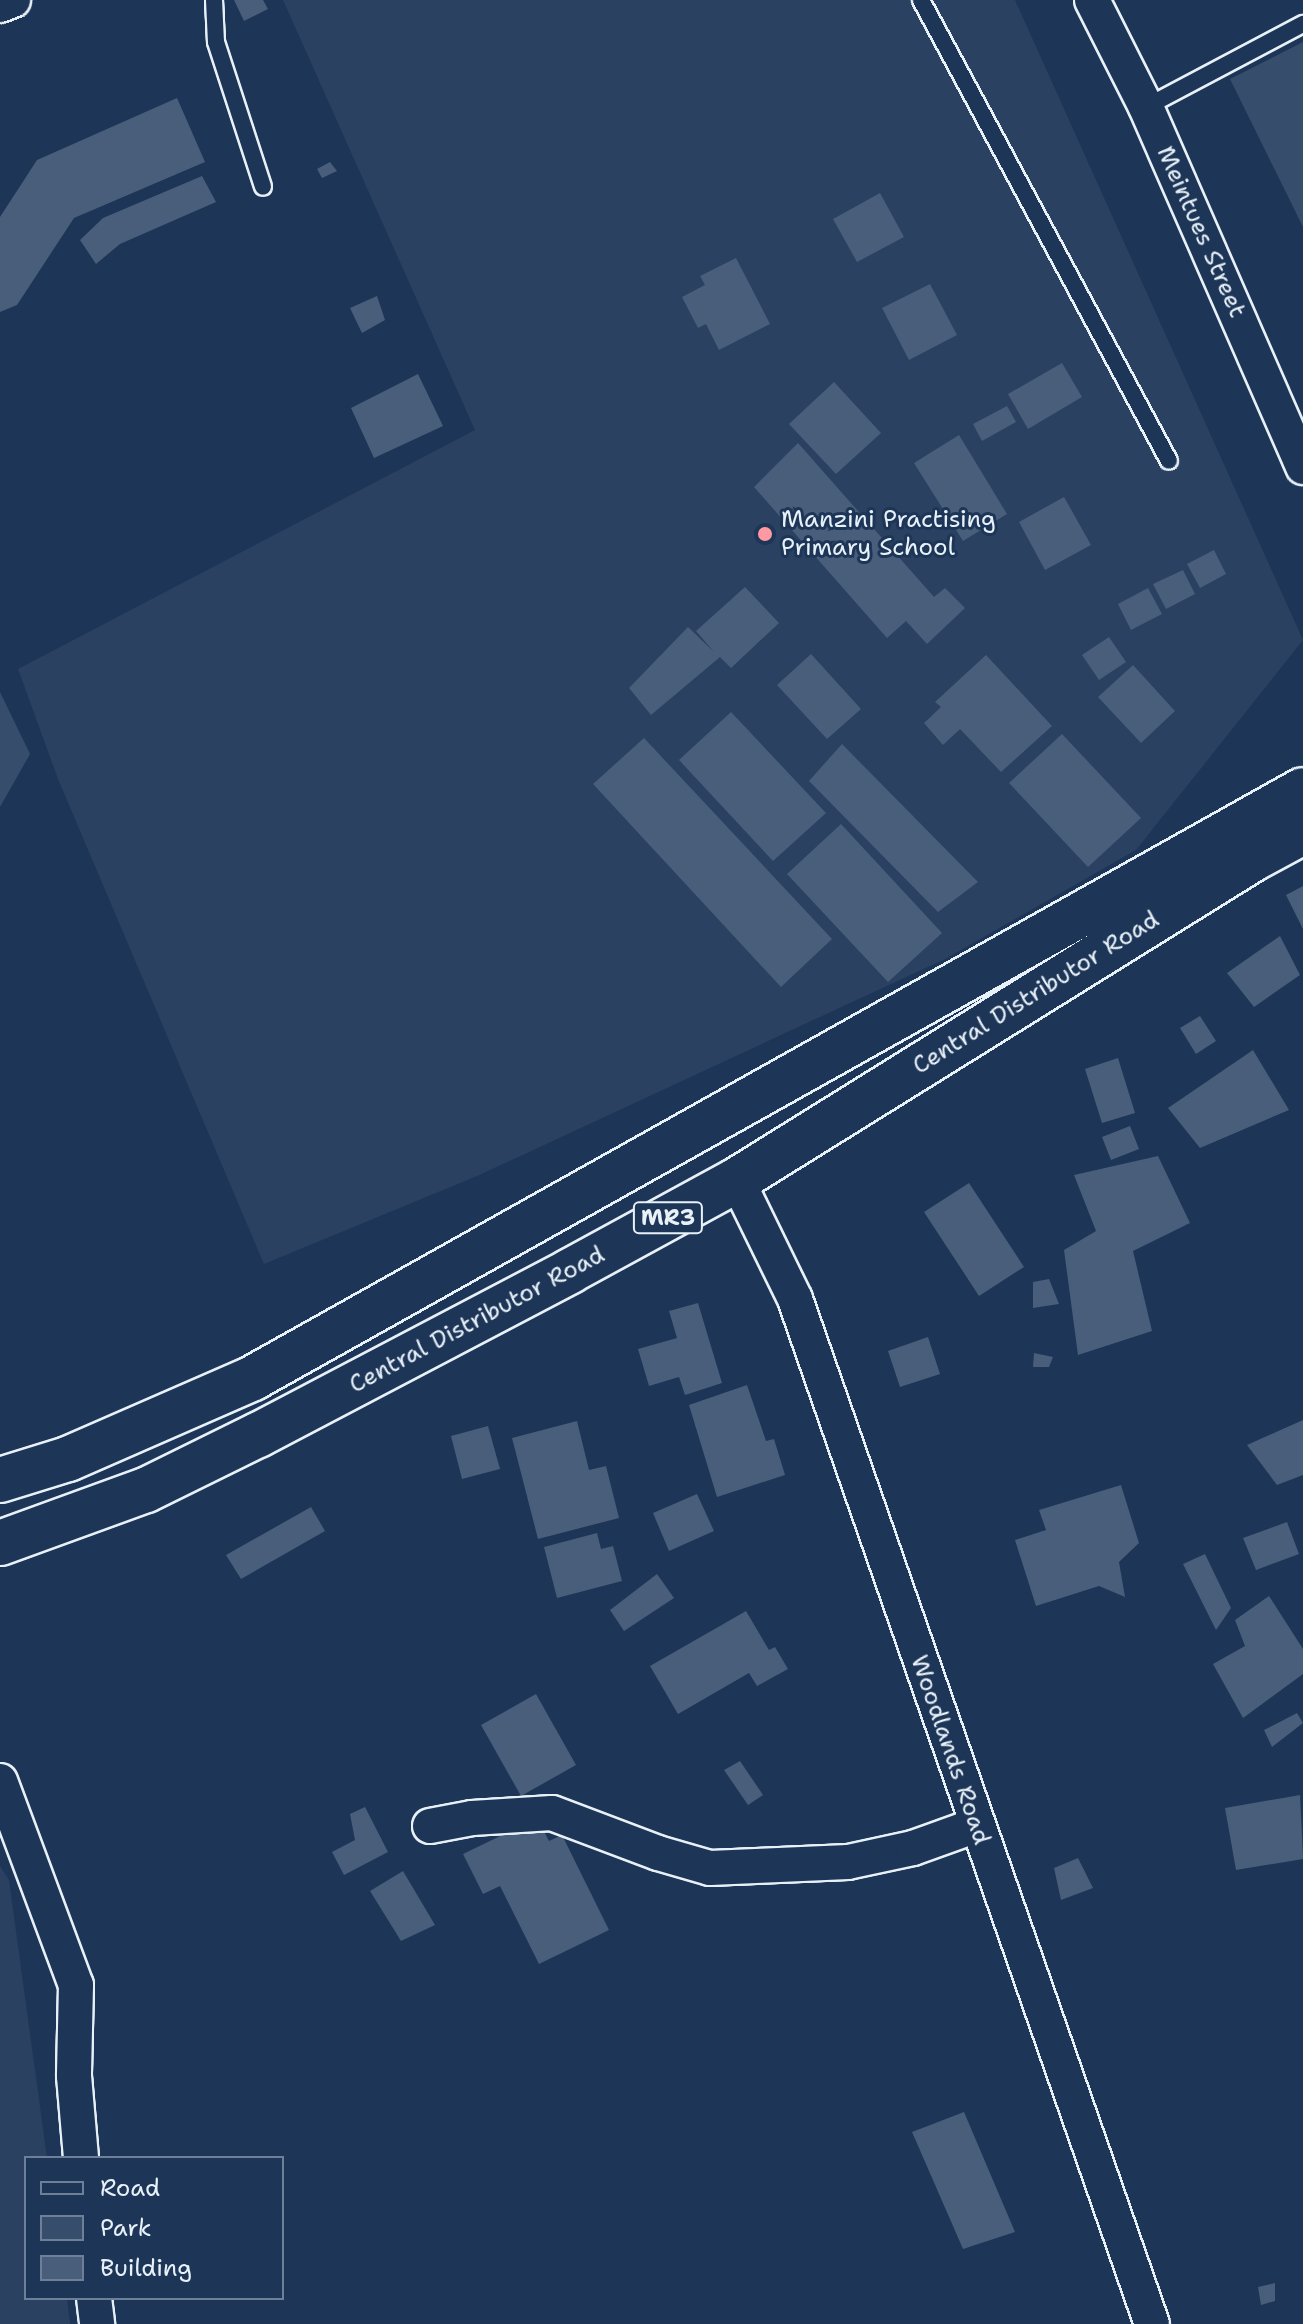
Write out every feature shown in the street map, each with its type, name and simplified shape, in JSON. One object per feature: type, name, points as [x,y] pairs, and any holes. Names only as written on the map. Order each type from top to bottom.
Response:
[{"type":"highway","name":"Central Distributor Road","points":[[0,1480],[68,1459],[253,1378],[1303,790]]},
{"type":"highway","name":"Central Distributor Road","points":[[0,1543],[146,1490],[258,1435],[737,1180],[1253,859],[1303,832]]},
{"type":"street","points":[[0,5],[13,0]]},
{"type":"street","name":"Meintues Street","points":[[1092,0],[1294,421],[1303,467]]},
{"type":"street","name":"Woodlands Road","points":[[737,1180],[795,1299],[1152,2324]]},
{"type":"street","points":[[0,1781],[76,1985],[74,2076],[81,2156]]},
{"type":"street","points":[[430,1826],[472,1818],[552,1813],[658,1853],[710,1868],[724,1868],[848,1862],[913,1848],[977,1825]]},
{"type":"street","points":[[94,2300],[97,2324]]},
{"type":"lane","points":[[214,0],[216,42],[263,187]]},
{"type":"lane","points":[[921,0],[1169,461]]},
{"type":"lane","points":[[1146,107],[1303,24]]},
{"type":"shaded area","name":"Manzini Practising Primary School","points":[[283,0],[1015,0],[1303,640],[1136,850],[945,959],[477,1176],[264,1264],[58,779],[18,669],[475,430]]},
{"type":"shaded area","points":[[0,1866],[9,1880],[47,2156],[24,2156],[24,2300],[67,2300],[70,2324],[0,2324]]},
{"type":"green space","points":[[1303,42],[1303,227],[1230,79]]},
{"type":"green space","points":[[0,692],[30,754],[0,807]]},
{"type":"building","points":[[234,0],[263,0],[268,9],[244,21]]},
{"type":"building","points":[[177,98],[205,162],[74,218],[17,305],[0,312],[0,217],[37,160]]},
{"type":"building","points":[[330,162],[337,171],[322,178],[317,169]]},
{"type":"building","points":[[202,176],[216,202],[120,244],[96,264],[80,240],[103,218]]},
{"type":"building","points":[[880,193],[904,237],[857,262],[833,219]]},
{"type":"building","points":[[736,258],[770,324],[719,350],[706,324],[698,328],[682,297],[705,285],[700,276]]},
{"type":"building","points":[[930,284],[957,335],[909,360],[882,308]]},
{"type":"building","points":[[377,296],[385,320],[362,333],[350,308]]},
{"type":"building","points":[[1062,363],[1082,397],[1028,429],[1008,394]]},
{"type":"building","points":[[418,374],[443,426],[374,458],[351,408]]},
{"type":"building","points":[[834,382],[881,433],[836,474],[789,424]]},
{"type":"building","points":[[1007,406],[1016,422],[982,441],[973,424]]},
{"type":"building","points":[[959,435],[1007,514],[963,541],[914,463]]},
{"type":"building","points":[[798,443],[934,597],[945,588],[965,608],[927,644],[906,621],[887,638],[754,487]]},
{"type":"building","points":[[1064,497],[1091,545],[1045,570],[1019,522]]},
{"type":"building","points":[[1214,550],[1226,574],[1200,588],[1187,564]]},
{"type":"building","points":[[1183,570],[1195,594],[1166,609],[1153,584]]},
{"type":"building","points":[[745,587],[779,623],[731,668],[720,657],[651,715],[629,688],[688,627],[714,652],[696,631]]},
{"type":"building","points":[[1148,588],[1162,614],[1131,630],[1118,604]]},
{"type":"building","points":[[1109,637],[1126,662],[1099,680],[1082,655]]},
{"type":"building","points":[[811,654],[861,709],[827,739],[777,685]]},
{"type":"building","points":[[986,655],[1052,726],[1001,772],[960,729],[943,745],[924,723],[941,707],[935,702]]},
{"type":"building","points":[[1133,665],[1175,711],[1141,743],[1098,697]]},
{"type":"building","points":[[731,712],[826,813],[773,861],[679,760]]},
{"type":"building","points":[[1062,734],[1141,818],[1088,867],[1009,783]]},
{"type":"building","points":[[644,738],[832,939],[781,987],[593,784]]},
{"type":"building","points":[[842,744],[978,882],[938,912],[809,781]]},
{"type":"building","points":[[841,824],[942,933],[888,982],[787,874]]},
{"type":"building","points":[[1303,886],[1303,929],[1286,895]]},
{"type":"building","points":[[1280,936],[1300,975],[1254,1007],[1227,973]]},
{"type":"building","points":[[1200,1016],[1216,1041],[1196,1054],[1180,1028]]},
{"type":"building","points":[[1253,1050],[1289,1110],[1200,1148],[1168,1108]]},
{"type":"building","points":[[1118,1058],[1135,1113],[1102,1123],[1085,1069]]},
{"type":"building","points":[[1130,1126],[1139,1149],[1111,1160],[1102,1137]]},
{"type":"building","points":[[1158,1156],[1190,1223],[1133,1251],[1152,1331],[1078,1355],[1064,1250],[1096,1231],[1074,1175]]},
{"type":"building","points":[[969,1183],[1024,1267],[979,1296],[924,1212]]},
{"type":"building","points":[[1049,1279],[1059,1304],[1033,1308],[1033,1282]]},
{"type":"building","points":[[698,1303],[722,1383],[685,1395],[679,1377],[649,1386],[638,1349],[677,1338],[669,1311]]},
{"type":"building","points":[[928,1337],[940,1374],[900,1387],[888,1351]]},
{"type":"building","points":[[1034,1353],[1053,1357],[1049,1367],[1033,1367]]},
{"type":"building","points":[[747,1385],[766,1441],[774,1439],[785,1475],[717,1497],[689,1405]]},
{"type":"building","points":[[1303,1420],[1303,1475],[1277,1485],[1247,1445]]},
{"type":"building","points":[[577,1421],[589,1470],[606,1466],[619,1518],[538,1539],[512,1438]]},
{"type":"building","points":[[488,1426],[500,1469],[462,1479],[451,1436]]},
{"type":"building","points":[[1121,1485],[1139,1543],[1119,1562],[1125,1597],[1099,1586],[1036,1606],[1015,1540],[1046,1530],[1039,1510]]},
{"type":"building","points":[[697,1494],[714,1531],[669,1551],[653,1513]]},
{"type":"building","points":[[311,1507],[325,1531],[241,1579],[226,1555]]},
{"type":"building","points":[[1287,1522],[1299,1554],[1256,1570],[1243,1538]]},
{"type":"building","points":[[597,1533],[601,1549],[613,1546],[622,1581],[557,1598],[544,1547]]},
{"type":"building","points":[[1205,1554],[1231,1608],[1216,1630],[1183,1564]]},
{"type":"building","points":[[657,1574],[674,1598],[624,1631],[610,1610]]},
{"type":"building","points":[[1269,1596],[1303,1649],[1303,1674],[1243,1718],[1213,1664],[1245,1646],[1235,1620]]},
{"type":"building","points":[[746,1611],[769,1650],[775,1647],[788,1669],[757,1686],[749,1673],[678,1714],[650,1666]]},
{"type":"building","points":[[536,1694],[576,1765],[521,1796],[481,1725]]},
{"type":"building","points":[[1297,1713],[1303,1723],[1272,1747],[1264,1730]]},
{"type":"building","points":[[740,1761],[763,1795],[748,1805],[724,1770]]},
{"type":"building","points":[[1300,1795],[1303,1859],[1236,1870],[1225,1808]]},
{"type":"building","points":[[365,1807],[388,1852],[344,1875],[332,1852],[355,1840],[350,1814]]},
{"type":"building","points":[[537,1818],[549,1841],[562,1835],[609,1930],[539,1964],[500,1886],[483,1894],[463,1854]]},
{"type":"building","points":[[1078,1858],[1093,1888],[1061,1900],[1054,1868]]},
{"type":"building","points":[[403,1871],[435,1925],[401,1941],[370,1891]]},
{"type":"building","points":[[964,2112],[1015,2232],[963,2249],[912,2132]]},
{"type":"building","points":[[1275,2283],[1275,2301],[1261,2305],[1258,2287]]},
{"type":"place","name":"Manzini Practising Primary School","points":[[765,534]]}]
